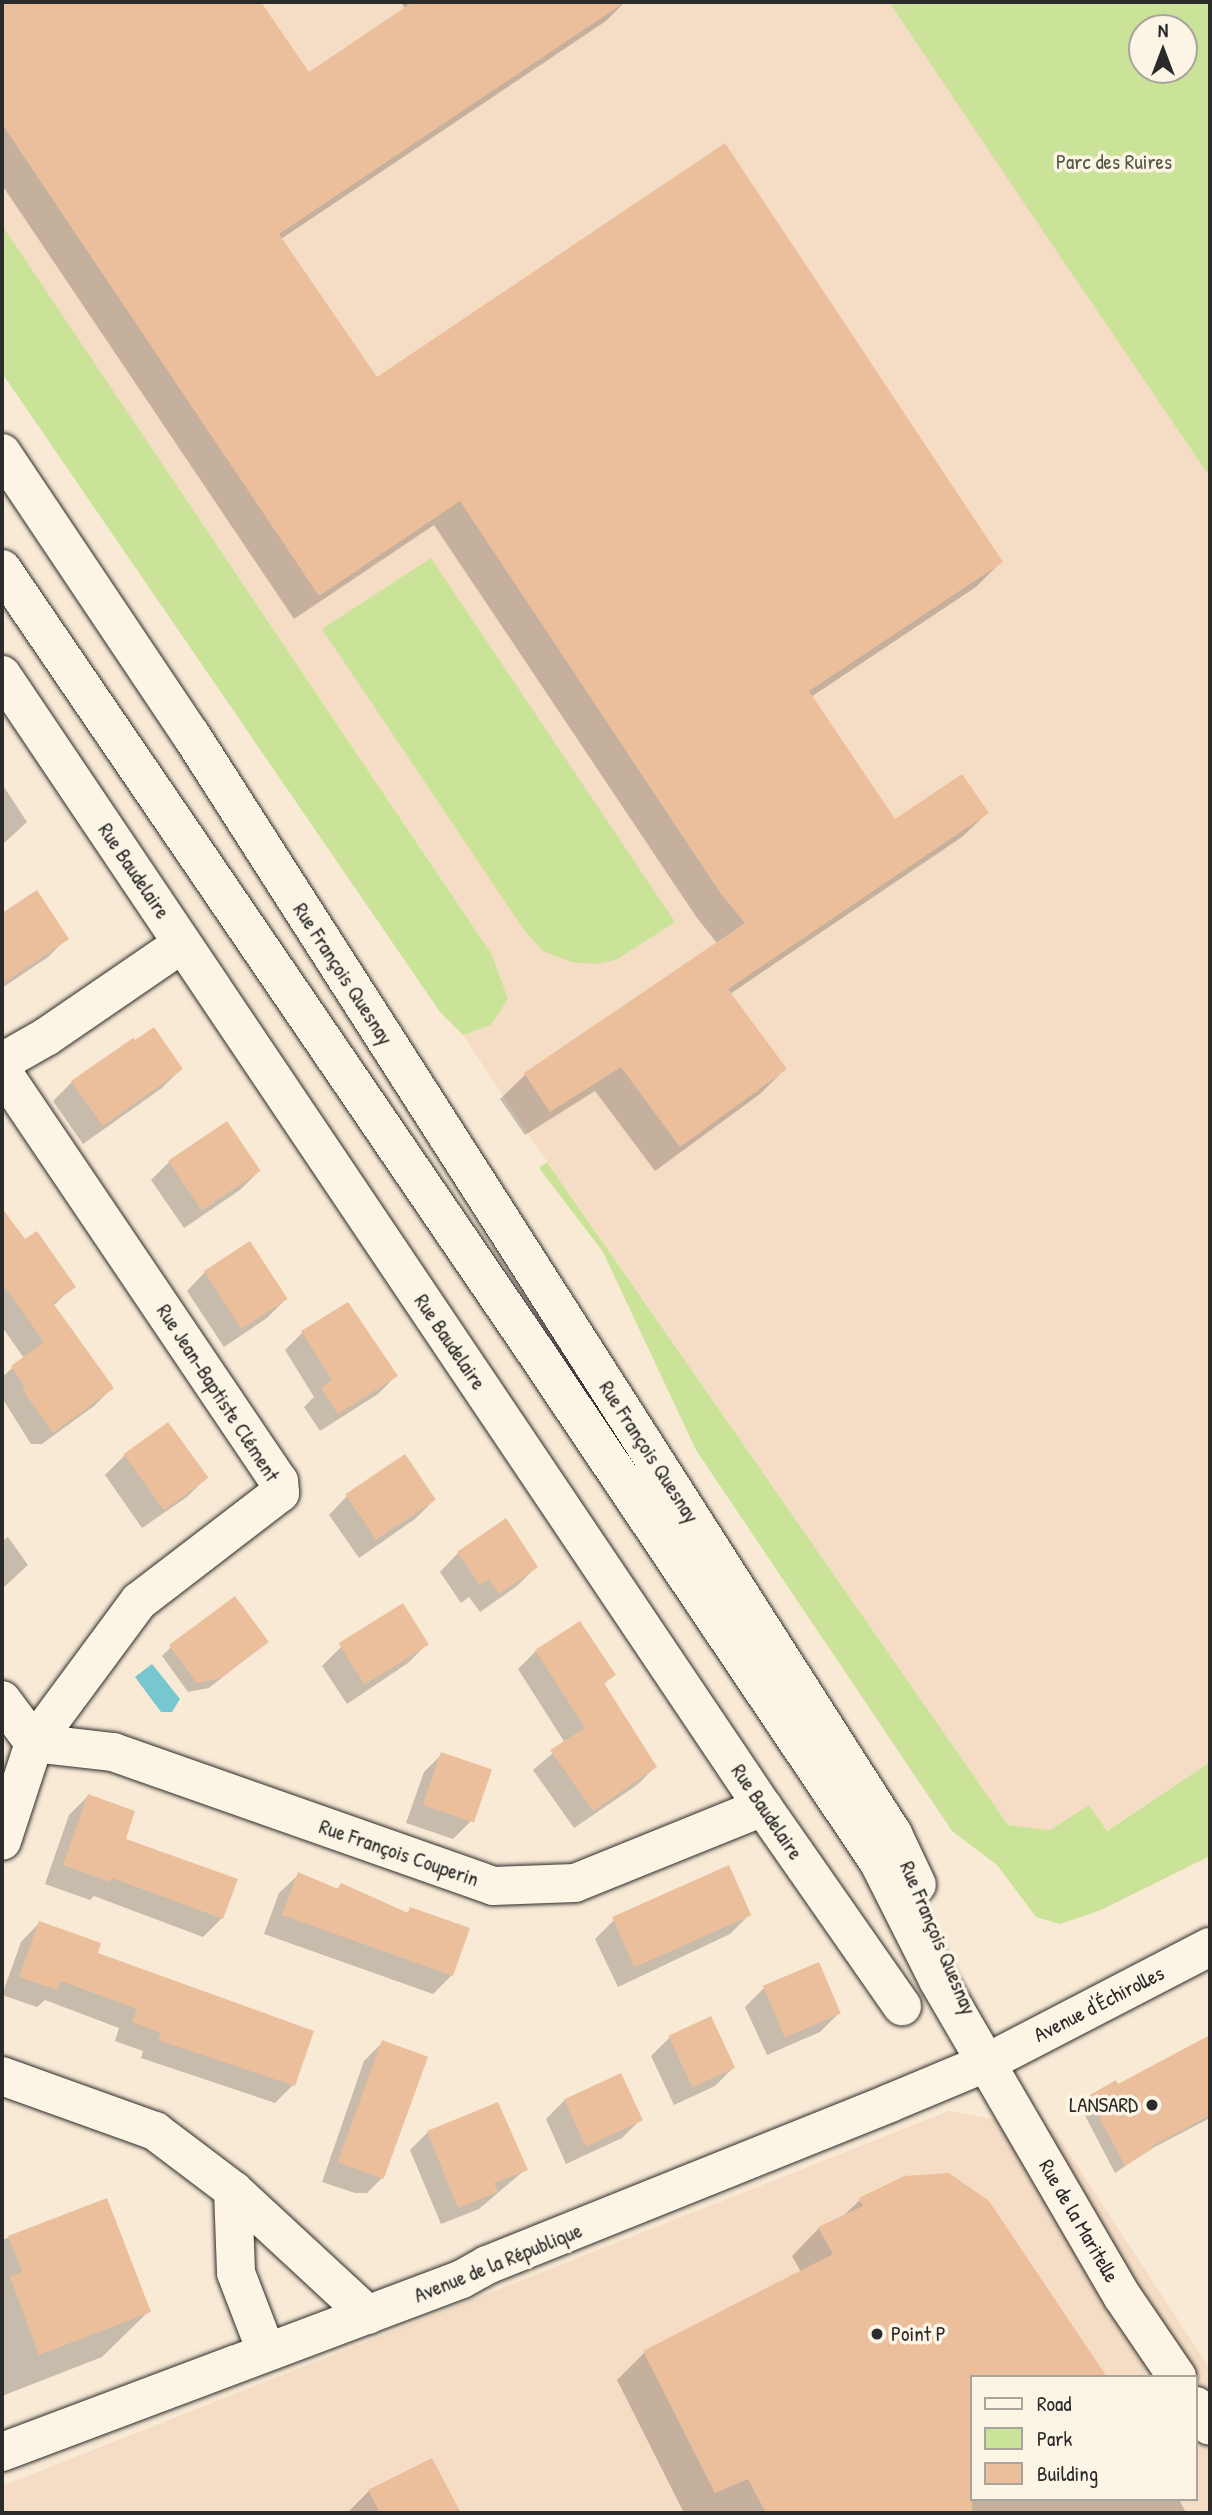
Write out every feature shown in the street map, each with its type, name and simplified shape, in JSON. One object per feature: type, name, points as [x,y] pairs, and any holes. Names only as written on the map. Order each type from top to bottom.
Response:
[{"type":"street","name":"Rue François Quesnay","points":[[2,453],[191,735],[893,1834],[956,1968],[988,2062]]},
{"type":"street","name":"Rue François Quesnay","points":[[2,569],[533,1348],[878,1861],[938,1980],[988,2062]]},
{"type":"street","name":"Rue Baudelaire","points":[[2,675],[763,1808],[902,2006]]},
{"type":"street","points":[[2,1062],[46,1037],[182,944]]},
{"type":"street","name":"Rue Jean-Baptiste Clément","points":[[2,1071],[279,1481],[280,1493],[139,1601],[34,1742]]},
{"type":"street","points":[[2,1700],[34,1742],[2,1840]]},
{"type":"street","name":"Rue François Couperin","points":[[34,1742],[113,1752],[493,1886],[575,1883],[763,1808]]},
{"type":"street","name":"Avenue d'Échirolles","points":[[988,2062],[1210,1947]]},
{"type":"street","name":"Avenue de la République","points":[[2,2452],[462,2279],[488,2265],[528,2252],[988,2062]]},
{"type":"street","name":"Rue de la Maritelle","points":[[988,2062],[1122,2296],[1176,2375]]},
{"type":"street","points":[[2,2076],[156,2131],[233,2190],[368,2315]]},
{"type":"street","points":[[233,2190],[236,2273],[265,2351]]},
{"type":"street","points":[[1198,2409],[1210,2426]]},
{"type":"shaded area","points":[[2,2],[889,2],[1210,477],[1210,1762],[1106,1831],[1089,1805],[1050,1830],[1008,1825],[528,1134],[463,1035],[491,1025],[444,883],[2,225]]},
{"type":"shaded area","points":[[949,2111],[1054,2130],[1210,2369],[1210,2513],[2,2513],[2,2486]]},
{"type":"green space","name":"Parc des Ruires","points":[[889,2],[1210,2],[1210,477],[1028,209]]},
{"type":"green space","points":[[2,225],[492,955],[508,999],[491,1025],[463,1035],[440,1012],[2,373]]},
{"type":"green space","points":[[431,558],[675,922],[616,960],[596,964],[571,962],[543,951],[524,930],[322,629]]},
{"type":"green space","points":[[547,1162],[1008,1825],[1050,1830],[1089,1805],[1107,1831],[1210,1762],[1210,1856],[1101,1910],[1060,1924],[1036,1917],[997,1865],[952,1831],[696,1450],[603,1252],[539,1168]]},
{"type":"water","points":[[152,1664],[180,1699],[172,1712],[161,1712],[135,1677]]},
{"type":"building","points":[[2,2],[261,2],[309,72],[413,2],[625,2],[279,234],[377,377],[725,143],[1003,562],[809,691],[895,819],[962,774],[989,813],[728,989],[787,1069],[680,1147],[621,1067],[550,1112],[524,1073],[745,923],[721,894],[460,501],[319,596],[2,124]]},
{"type":"building","points":[[37,890],[69,939],[2,984],[2,913]]},
{"type":"building","points":[[154,1027],[183,1069],[103,1126],[71,1081],[133,1038],[135,1040]]},
{"type":"building","points":[[227,1121],[261,1171],[202,1210],[168,1161]]},
{"type":"building","points":[[2,1208],[25,1239],[37,1231],[76,1287],[53,1303],[114,1388],[53,1433],[22,1389],[25,1387],[11,1366],[44,1342],[2,1283]]},
{"type":"building","points":[[250,1241],[288,1299],[241,1329],[204,1271]]},
{"type":"building","points":[[348,1302],[398,1376],[338,1414],[321,1388],[332,1380],[301,1331]]},
{"type":"building","points":[[168,1422],[209,1478],[164,1510],[124,1454]]},
{"type":"building","points":[[405,1454],[436,1500],[376,1540],[345,1494]]},
{"type":"building","points":[[506,1518],[538,1567],[499,1594],[489,1579],[480,1585],[457,1552]]},
{"type":"building","points":[[235,1596],[269,1642],[221,1678],[197,1683],[169,1645]]},
{"type":"building","points":[[403,1603],[429,1645],[365,1685],[339,1643]]},
{"type":"building","points":[[580,1621],[616,1675],[604,1683],[657,1767],[593,1811],[550,1750],[585,1728],[535,1650]]},
{"type":"building","points":[[441,1752],[492,1770],[474,1823],[423,1805]]},
{"type":"building","points":[[88,1794],[135,1811],[126,1839],[238,1879],[223,1919],[112,1878],[110,1882],[63,1865]]},
{"type":"building","points":[[729,1865],[751,1915],[634,1967],[612,1917]]},
{"type":"building","points":[[298,1872],[338,1889],[341,1883],[408,1913],[410,1907],[470,1928],[453,1976],[282,1915]]},
{"type":"building","points":[[39,1921],[101,1943],[98,1953],[314,2031],[295,2086],[158,2040],[161,2033],[132,2022],[137,2009],[61,1981],[57,1990],[19,1977]]},
{"type":"building","points":[[819,1962],[841,2014],[785,2037],[763,1986]]},
{"type":"building","points":[[711,2016],[735,2068],[692,2088],[668,2036]]},
{"type":"building","name":"LANSARD","points":[[1210,2035],[1210,2115],[1151,2147],[1152,2149],[1125,2166],[1088,2096],[1116,2080],[1118,2084]]},
{"type":"building","points":[[382,2040],[428,2057],[384,2179],[338,2162]]},
{"type":"building","points":[[621,2073],[643,2120],[586,2147],[564,2100]]},
{"type":"building","points":[[498,2102],[528,2170],[494,2183],[498,2192],[458,2208],[427,2131]]},
{"type":"building","name":"Point P","points":[[949,2173],[989,2201],[1106,2375],[970,2375],[972,2513],[766,2513],[748,2479],[715,2493],[643,2351],[833,2254],[818,2227],[863,2206],[859,2198],[904,2176]]},
{"type":"building","points":[[107,2198],[151,2312],[39,2355],[10,2277],[22,2272],[8,2236]]},
{"type":"building","points":[[432,2458],[461,2513],[380,2513],[368,2490]]},
{"type":"place","name":"LANSARD","points":[[1152,2105]]},
{"type":"place","name":"Point P","points":[[877,2334]]}]
